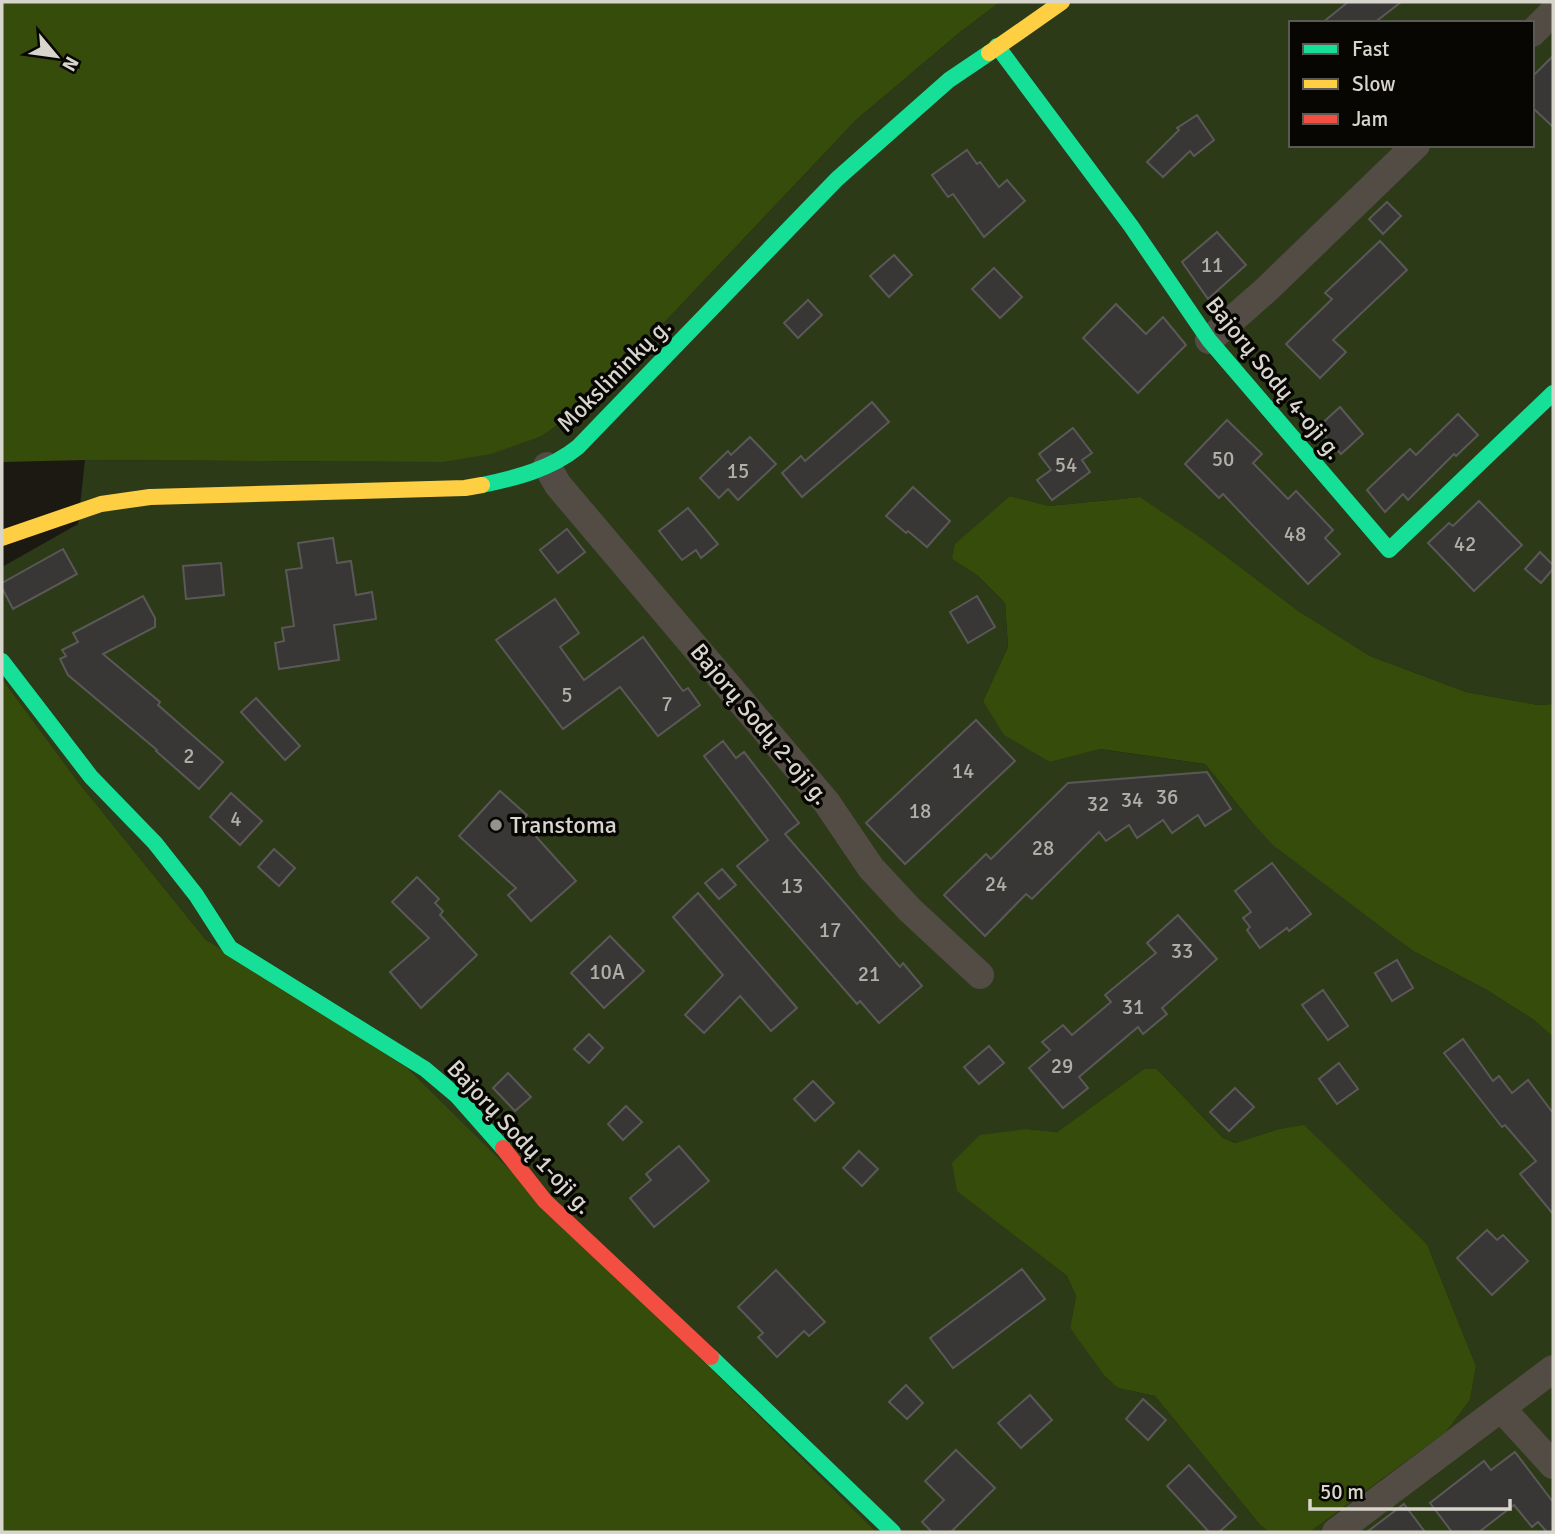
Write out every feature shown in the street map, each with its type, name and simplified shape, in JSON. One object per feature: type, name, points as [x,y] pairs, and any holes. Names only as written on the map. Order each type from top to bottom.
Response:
[{"type":"street","name":"Mokslininkų g.","points":[[2,538],[101,504],[150,497],[465,488],[506,481],[547,466],[573,451],[606,420],[837,179],[949,80],[1062,2]]},
{"type":"street","points":[[1534,31],[1553,12]]},
{"type":"street","name":"Bajorų Sodų 4-oji g.","points":[[997,46],[1131,226],[1209,340],[1389,550],[1553,393]]},
{"type":"street","points":[[1209,340],[1266,290],[1414,147]]},
{"type":"street","name":"Bajorų Sodų 2-oji g.","points":[[547,466],[558,485],[827,803],[871,868],[910,910],[980,975]]},
{"type":"street","name":"Bajorų Sodų 1-oji g.","points":[[2,661],[91,777],[155,843],[196,895],[230,948],[425,1069],[457,1096],[545,1201],[893,1532]]},
{"type":"street","points":[[1336,1532],[1553,1369]]},
{"type":"street","points":[[1502,1409],[1553,1465]]},
{"type":"green space","points":[[2,2],[1000,2],[856,120],[588,403],[542,436],[491,454],[443,462],[2,462]]},
{"type":"green space","points":[[1000,2],[1553,2],[1553,704],[1538,705],[1466,692],[1370,656],[1297,610],[1203,539],[1140,497],[1049,506],[1010,496],[952,559],[978,576],[1005,603],[1008,647],[983,701],[1050,762],[1099,749],[1205,764],[1251,821],[1413,951],[1487,990],[1534,1020],[1553,1037],[1553,1532],[1310,1532],[1446,1432],[1470,1400],[1476,1366],[1427,1244],[1304,1126],[1279,1129],[1237,1143],[1223,1138],[1157,1069],[1144,1069],[1057,1132],[1027,1129],[957,1190],[1067,1276],[1076,1296],[1070,1328],[1118,1388],[1155,1396],[1260,1525],[1269,1532],[876,1532],[206,940],[79,783],[2,679],[2,567],[78,524],[85,460],[443,462],[542,436],[588,403],[856,120]]},
{"type":"green space","points":[[1010,496],[1049,506],[1140,497],[1203,539],[1297,610],[1370,656],[1466,692],[1538,705],[1553,704],[1553,1037],[1534,1020],[1487,990],[1413,951],[1273,845],[1205,764],[1100,749],[1050,762],[1004,735],[983,701],[1008,647],[1005,603],[978,576],[952,559],[955,544]]},
{"type":"green space","points":[[2,679],[79,783],[206,940],[407,1068],[876,1532],[2,1532]]},
{"type":"green space","points":[[1144,1069],[1157,1069],[1223,1138],[1236,1143],[1279,1129],[1304,1125],[1427,1244],[1476,1366],[1470,1400],[1446,1432],[1310,1532],[1269,1532],[1260,1525],[1155,1396],[1118,1388],[1105,1376],[1070,1328],[1076,1296],[1067,1276],[957,1191],[952,1163],[980,1135],[1027,1129],[1057,1132]]},
{"type":"building","points":[[1348,2],[1401,2],[1377,21],[1324,21]]},
{"type":"building","points":[[1553,56],[1553,127],[1534,109],[1534,75]]},
{"type":"building","points":[[1197,115],[1214,140],[1194,156],[1190,151],[1163,177],[1147,162],[1179,130],[1177,128]]},
{"type":"building","points":[[967,150],[999,187],[1007,180],[1025,201],[984,237],[953,194],[948,197],[932,175]]},
{"type":"building","points":[[1387,202],[1401,216],[1383,234],[1369,219]]},
{"type":"building","points":[[1217,232],[1246,265],[1208,299],[1182,262]]},
{"type":"building","points":[[1380,241],[1407,270],[1333,340],[1346,352],[1320,378],[1286,344],[1332,299],[1325,293]]},
{"type":"building","points":[[894,255],[912,275],[889,297],[870,276]]},
{"type":"building","points":[[994,268],[1022,297],[1000,318],[972,289]]},
{"type":"building","points":[[808,300],[822,315],[798,338],[784,323]]},
{"type":"building","points":[[1116,304],[1146,334],[1163,317],[1186,345],[1138,393],[1083,338]]},
{"type":"building","points":[[872,402],[889,422],[802,497],[782,473],[801,456],[805,461]]},
{"type":"building","points":[[1340,407],[1363,434],[1341,454],[1317,428]]},
{"type":"building","points":[[1458,414],[1478,435],[1456,456],[1454,454],[1408,500],[1403,494],[1385,512],[1367,490],[1410,449],[1416,455]]},
{"type":"building","points":[[1227,420],[1262,454],[1253,463],[1288,499],[1296,491],[1333,530],[1325,538],[1340,554],[1308,584],[1223,494],[1219,498],[1185,464]]},
{"type":"building","points":[[1073,428],[1092,453],[1082,460],[1090,472],[1052,500],[1037,480],[1051,470],[1039,454]]},
{"type":"building","points":[[750,437],[776,464],[738,500],[728,489],[719,498],[700,478],[728,451],[731,455]]},
{"type":"building","points":[[913,487],[950,521],[927,547],[886,516]]},
{"type":"building","points":[[1479,501],[1522,545],[1474,591],[1428,543],[1449,523],[1453,526]]},
{"type":"building","points":[[688,508],[718,544],[701,558],[696,550],[682,560],[659,531]]},
{"type":"building","points":[[567,529],[585,552],[558,573],[540,550]]},
{"type":"building","points":[[333,538],[337,563],[351,561],[356,595],[372,592],[376,619],[334,625],[339,660],[279,669],[275,643],[284,641],[282,628],[294,626],[286,570],[302,568],[298,543]]},
{"type":"building","points":[[63,549],[77,574],[13,609],[2,583]]},
{"type":"building","points":[[1540,552],[1553,565],[1553,569],[1541,583],[1525,569]]},
{"type":"building","points":[[221,563],[224,595],[186,599],[183,566]]},
{"type":"building","points":[[143,596],[155,618],[155,627],[103,654],[160,702],[158,705],[223,762],[199,789],[68,675],[60,659],[66,656],[62,650],[78,642],[73,633]]},
{"type":"building","points":[[977,596],[995,627],[968,643],[950,612]]},
{"type":"building","points":[[555,599],[579,633],[560,647],[584,680],[643,637],[683,691],[688,688],[700,705],[658,736],[620,687],[563,729],[496,640]]},
{"type":"building","points":[[256,698],[300,746],[285,760],[241,712]]},
{"type":"building","points":[[976,720],[1015,761],[905,864],[866,823]]},
{"type":"building","points":[[723,741],[736,758],[744,752],[799,823],[785,834],[900,967],[903,963],[922,986],[879,1023],[860,1001],[857,1004],[737,866],[768,840],[704,756]]},
{"type":"building","points":[[1207,772],[1231,809],[1205,826],[1198,815],[1172,833],[1163,820],[1137,838],[1129,825],[1106,841],[1099,832],[1032,899],[1026,894],[985,936],[944,895],[986,854],[991,859],[1068,783]]},
{"type":"building","points":[[500,791],[527,815],[522,821],[576,881],[531,921],[508,895],[516,888],[459,836]]},
{"type":"building","points":[[231,793],[262,821],[240,845],[210,817]]},
{"type":"building","points":[[274,849],[295,868],[279,886],[258,867]]},
{"type":"building","points":[[1272,863],[1311,914],[1260,948],[1247,930],[1250,927],[1243,918],[1251,912],[1235,891]]},
{"type":"building","points":[[722,869],[736,885],[719,899],[705,883]]},
{"type":"building","points":[[417,877],[439,899],[435,903],[443,911],[440,915],[477,955],[421,1008],[390,972],[429,938],[392,902]]},
{"type":"building","points":[[698,893],[797,1008],[771,1031],[740,996],[704,1033],[685,1015],[723,975],[673,917]]},
{"type":"building","points":[[1178,915],[1217,959],[1162,1008],[1167,1014],[1143,1034],[1138,1027],[1079,1077],[1088,1088],[1063,1108],[1029,1068],[1050,1050],[1042,1042],[1063,1025],[1072,1035],[1111,1002],[1105,995],[1156,953],[1147,943]]},
{"type":"building","points":[[610,936],[644,971],[604,1008],[571,973]]},
{"type":"building","points":[[1397,960],[1413,988],[1392,1001],[1375,973]]},
{"type":"building","points":[[1323,990],[1348,1026],[1328,1040],[1302,1005]]},
{"type":"building","points":[[589,1034],[603,1048],[589,1063],[574,1049]]},
{"type":"building","points":[[1463,1039],[1493,1081],[1499,1076],[1512,1093],[1528,1080],[1553,1113],[1553,1214],[1520,1174],[1536,1161],[1505,1125],[1502,1127],[1444,1053]]},
{"type":"building","points":[[989,1046],[1004,1063],[979,1084],[964,1067]]},
{"type":"building","points":[[1339,1063],[1358,1089],[1337,1104],[1319,1079]]},
{"type":"building","points":[[508,1073],[531,1097],[515,1111],[493,1088]]},
{"type":"building","points":[[813,1081],[834,1103],[815,1121],[794,1099]]},
{"type":"building","points":[[1235,1088],[1254,1107],[1229,1131],[1210,1112]]},
{"type":"building","points":[[626,1106],[642,1122],[623,1140],[608,1124]]},
{"type":"building","points":[[679,1146],[709,1181],[654,1227],[630,1198],[651,1180],[646,1174]]},
{"type":"building","points":[[859,1151],[878,1169],[862,1186],[843,1168]]},
{"type":"building","points":[[1487,1230],[1497,1240],[1503,1235],[1528,1261],[1492,1295],[1457,1258]]},
{"type":"building","points":[[1022,1269],[1045,1299],[953,1368],[930,1338]]},
{"type":"building","points":[[776,1270],[825,1322],[809,1336],[804,1331],[777,1357],[758,1337],[763,1333],[738,1307]]},
{"type":"building","points":[[906,1385],[923,1403],[907,1419],[889,1402]]},
{"type":"building","points":[[1030,1395],[1052,1420],[1021,1448],[998,1423]]},
{"type":"building","points":[[1143,1399],[1166,1420],[1148,1440],[1126,1419]]},
{"type":"building","points":[[956,1450],[995,1488],[951,1532],[932,1532],[922,1522],[944,1500],[925,1481]]},
{"type":"building","points":[[1515,1452],[1553,1502],[1553,1532],[1547,1532],[1538,1522],[1532,1527],[1514,1505],[1479,1532],[1452,1532],[1430,1503],[1484,1461],[1491,1470]]},
{"type":"building","points":[[1189,1465],[1236,1517],[1219,1532],[1209,1532],[1167,1486]]},
{"type":"building","points":[[1404,1504],[1425,1532],[1367,1532]]},
{"type":"traffic: fast","points":[[997,46],[1131,226],[1209,340],[1389,550],[1553,393]]},
{"type":"traffic: fast","points":[[482,485],[545,467],[578,447],[837,179],[949,80],[989,53]]},
{"type":"traffic: fast","points":[[2,661],[91,777],[155,843],[196,895],[230,948],[425,1069],[457,1096],[503,1148]]},
{"type":"traffic: fast","points":[[711,1357],[893,1532]]},
{"type":"traffic: slow","points":[[989,53],[1062,2]]},
{"type":"traffic: slow","points":[[2,538],[101,504],[150,497],[465,488],[482,485]]},
{"type":"traffic: jam","points":[[503,1148],[545,1201],[711,1357]]},
{"type":"place","name":"Transtoma","points":[[496,825]]}]
